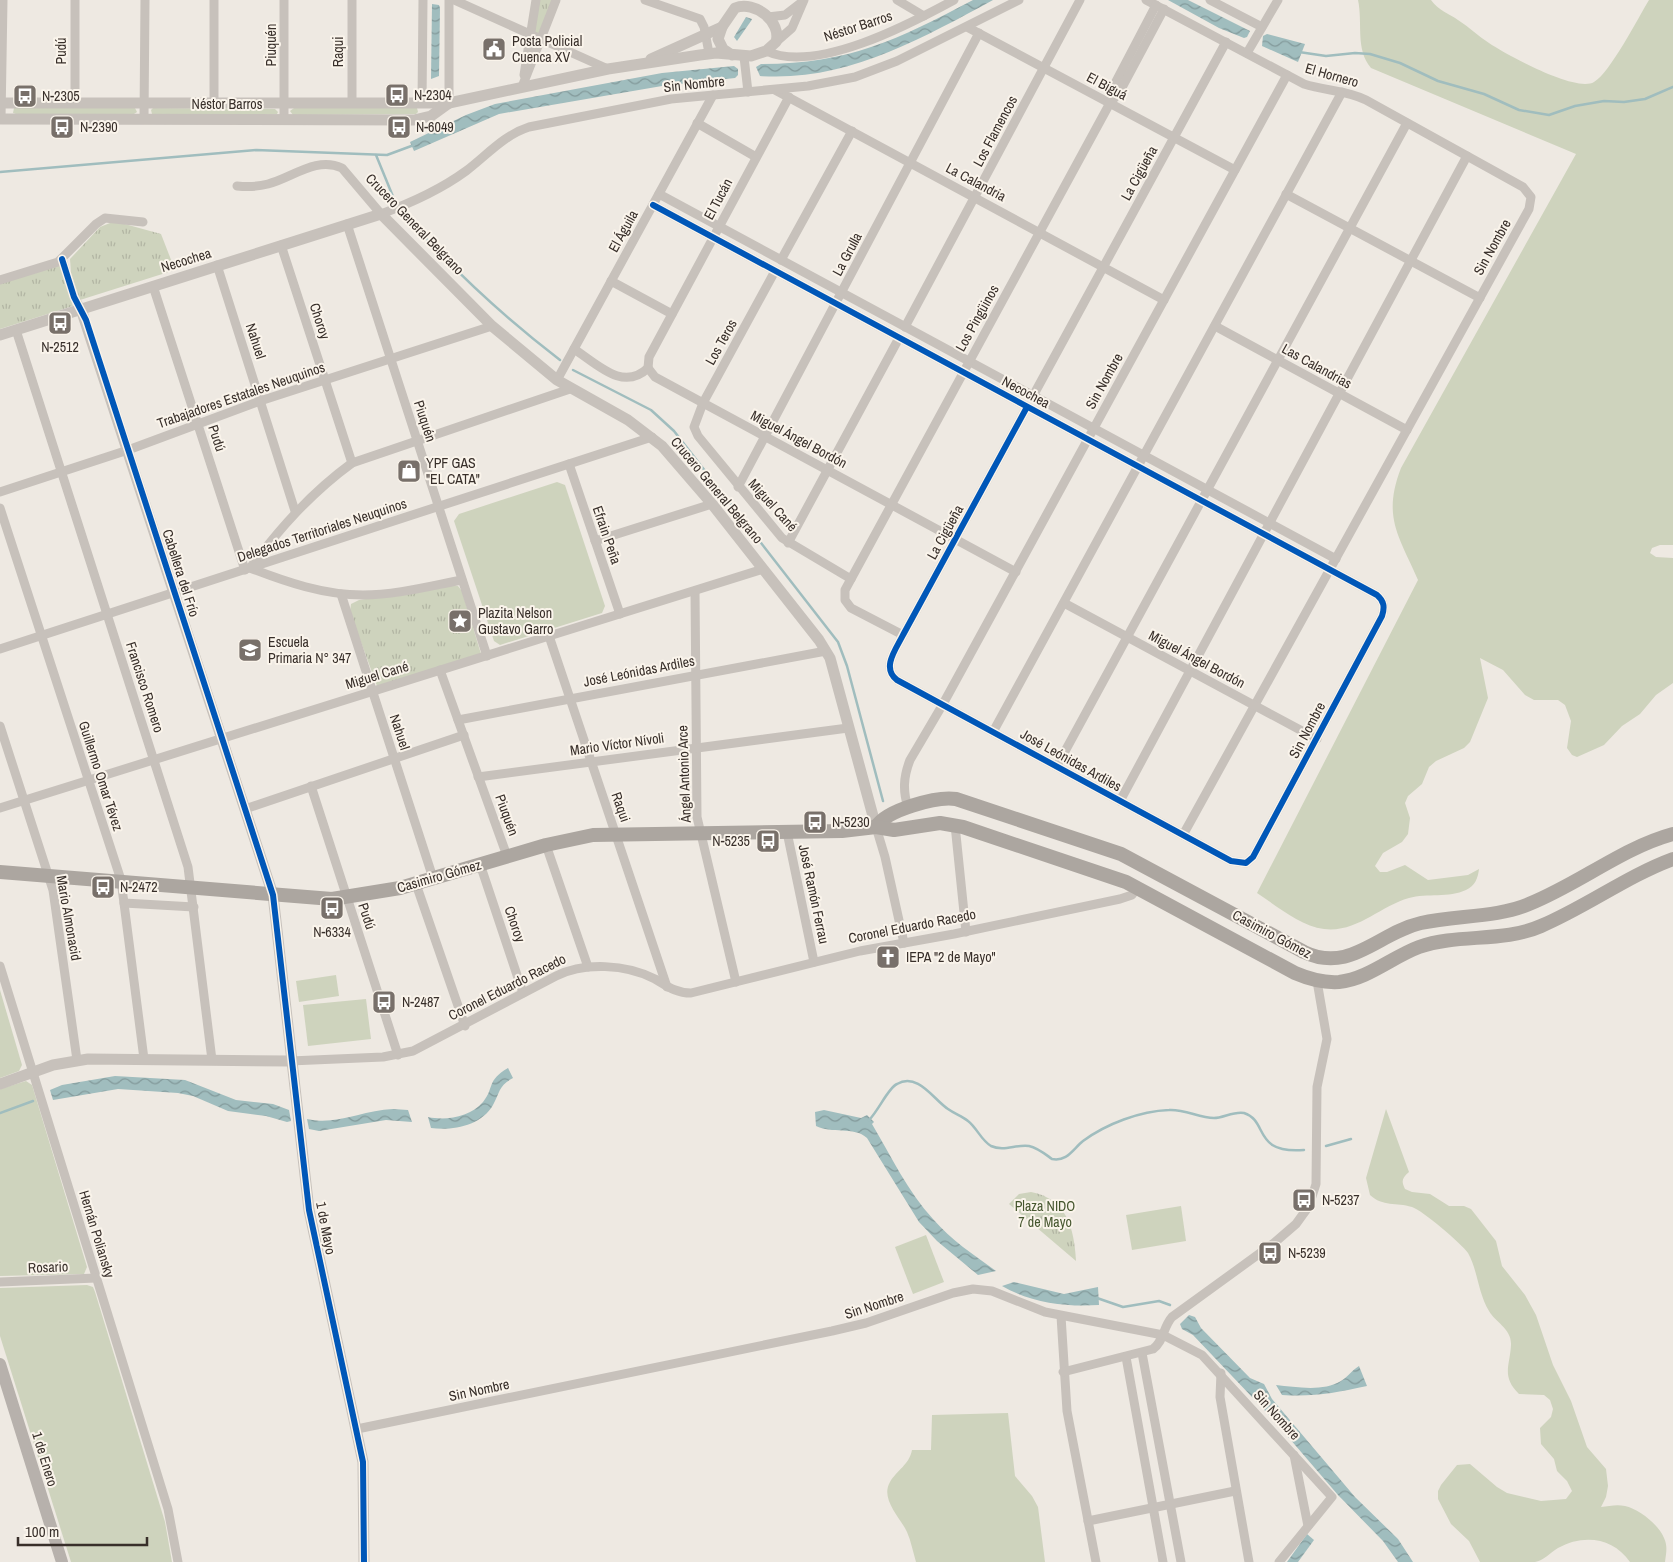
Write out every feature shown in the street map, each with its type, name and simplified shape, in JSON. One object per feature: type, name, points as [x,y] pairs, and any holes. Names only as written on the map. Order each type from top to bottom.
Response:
[{"type":"main road","name":"Casimiro Gómez","points":[[876,827],[883,818],[908,808],[944,798],[956,799],[1109,849],[1146,866],[1315,957],[1335,960],[1347,957],[1389,935],[1427,922],[1524,906],[1641,846],[1673,834]]},
{"type":"main road","name":"Casimiro Gómez","points":[[0,872],[121,880],[312,899],[347,898],[416,884],[507,856],[582,836],[852,831],[876,827],[894,830],[940,823],[955,825],[1098,872],[1137,888],[1295,973],[1317,980],[1340,982],[1351,979],[1430,944],[1507,936],[1533,930],[1646,871],[1673,860]]},
{"type":"main road","points":[[1137,888],[1146,866]]},
{"type":"main road","points":[[1389,935],[1397,958]]},
{"type":"main road","name":"1 de Enero","points":[[0,1364],[62,1562]]},
{"type":"street","points":[[1,119],[3,0]]},
{"type":"street","name":"Pudú","points":[[75,0],[75,103]]},
{"type":"street","points":[[144,119],[145,0]]},
{"type":"street","points":[[214,0],[214,103]]},
{"type":"street","name":"Piuquén","points":[[284,0],[284,120]]},
{"type":"street","name":"Raqui","points":[[352,0],[352,103]]},
{"type":"street","points":[[422,103],[423,0]]},
{"type":"street","points":[[448,0],[449,103]]},
{"type":"street","points":[[454,0],[608,69]]},
{"type":"street","points":[[522,87],[536,0]]},
{"type":"street","points":[[522,87],[542,40],[556,0]]},
{"type":"street","points":[[645,0],[697,17],[703,23],[709,54]]},
{"type":"street","points":[[776,42],[777,30],[768,17],[790,12],[804,0]]},
{"type":"street","points":[[776,42],[792,28],[804,0]]},
{"type":"street","points":[[897,0],[924,16]]},
{"type":"street","name":"Néstor Barros","points":[[766,51],[788,56],[841,49],[885,35],[954,0]]},
{"type":"street","name":"Sin Nombre","points":[[380,214],[421,198],[453,180],[519,130],[540,123],[671,99],[823,84],[855,77],[897,61],[1019,0]]},
{"type":"street","name":"Los Flamencos","points":[[905,327],[1080,0]]},
{"type":"street","name":"El Hornero","points":[[1146,0],[1315,88],[1357,96],[1523,187],[1531,197]]},
{"type":"street","points":[[1210,0],[1262,27]]},
{"type":"street","points":[[1247,53],[1278,0]]},
{"type":"street","name":"Néstor Barros","points":[[636,66],[722,27],[740,3],[768,17]]},
{"type":"street","name":"Los Pingüinos","points":[[902,635],[851,608],[845,600],[845,590],[1110,103],[1112,89],[1160,7]]},
{"type":"street","points":[[722,27],[718,39],[720,44],[732,55]]},
{"type":"street","name":"El Biguá","points":[[967,27],[1235,170]]},
{"type":"street","name":"La Grulla","points":[[738,487],[979,33]]},
{"type":"street","name":"Néstor Barros","points":[[1,103],[449,103],[608,69],[709,54],[744,57],[766,51],[776,42]]},
{"type":"street","name":"La Cigüeña","points":[[1034,396],[1226,42]]},
{"type":"street","points":[[744,57],[748,92]]},
{"type":"street","name":"Sin Nombre","points":[[908,808],[903,791],[906,770],[1287,74]]},
{"type":"street","name":"La Calandria","points":[[774,89],[1164,300]]},
{"type":"street","points":[[994,732],[1342,92]]},
{"type":"street","name":"El Águila","points":[[557,380],[712,95]]},
{"type":"street","name":"El Tucán","points":[[648,368],[649,357],[789,97]]},
{"type":"street","name":"Néstor Barros","points":[[1,119],[419,119],[434,114],[449,103]]},
{"type":"street","points":[[697,123],[756,158]]},
{"type":"street","points":[[1056,766],[1407,123]]},
{"type":"street","points":[[781,260],[852,131]]},
{"type":"street","points":[[1120,801],[1467,156]]},
{"type":"street","name":"Crucero General Belgrano","points":[[237,186],[256,187],[270,184],[324,164],[333,164],[342,168],[380,214],[492,326],[557,380],[628,420],[652,437],[674,459],[712,504],[826,651],[834,668],[848,728],[885,857],[904,943]]},
{"type":"street","name":"Necochea","points":[[659,194],[1336,559]]},
{"type":"street","points":[[1286,194],[1480,298]]},
{"type":"street","name":"Sin Nombre","points":[[1183,835],[1529,209],[1531,197]]},
{"type":"street","name":"Necochea","points":[[653,205],[1377,595],[1384,604]]},
{"type":"street","name":"Necochea","points":[[0,335],[380,214]]},
{"type":"street","points":[[0,280],[62,259],[102,220],[112,217],[143,222]]},
{"type":"street","name":"Piuquén","points":[[347,224],[487,656]]},
{"type":"street","name":"Choroy","points":[[281,246],[352,463]]},
{"type":"street","name":"Cabellera del Frío","points":[[62,259],[74,298],[81,309],[128,450],[272,895]]},
{"type":"street","name":"Nahuel","points":[[217,266],[295,511]]},
{"type":"street","name":"Los Teros","points":[[694,427],[704,403],[775,271]]},
{"type":"street","points":[[611,281],[672,314]]},
{"type":"street","name":"Pudú","points":[[153,286],[247,569]]},
{"type":"street","name":"Trabajadores Estatales Neuquinos","points":[[0,492],[128,450],[260,401],[492,326]]},
{"type":"street","name":"Las Calandrias","points":[[1215,326],[1407,430]]},
{"type":"street","name":"Francisco Romero","points":[[16,330],[187,862],[212,1060]]},
{"type":"street","points":[[788,543],[899,338]]},
{"type":"street","points":[[574,349],[621,377],[636,378],[648,368]]},
{"type":"street","name":"Miguel Ángel Bordón","points":[[648,368],[655,377],[1016,572]]},
{"type":"street","points":[[462,580],[376,594],[341,594],[290,583],[247,569],[295,511],[324,484],[352,463],[417,439],[570,389]]},
{"type":"street","name":"La Cigüeña","points":[[890,669],[891,659],[902,635],[956,540],[1027,407]]},
{"type":"street","name":"Miguel Cané","points":[[694,427],[698,436],[777,533],[788,543],[851,579]]},
{"type":"street","name":"Delegados Territoriales Neuquinos","points":[[0,649],[652,437]]},
{"type":"street","name":"Efrain Peña","points":[[569,464],[620,614]]},
{"type":"street","points":[[595,541],[712,504]]},
{"type":"street","name":"Guillermo Omar Tévez","points":[[0,508],[121,880],[144,1059]]},
{"type":"street","name":"Miguel Cané","points":[[0,808],[762,569]]},
{"type":"street","name":"Ángel Antonio Arce","points":[[695,590],[697,810],[700,833],[736,982]]},
{"type":"street","name":"Nahuel","points":[[341,594],[433,878]]},
{"type":"street","name":"Miguel Ángel Bordón","points":[[1064,603],[1317,739]]},
{"type":"street","name":"Sin Nombre","points":[[1246,863],[1253,857],[1317,739],[1382,616],[1384,604]]},
{"type":"street","name":"Raqui","points":[[549,636],[667,986]]},
{"type":"street","name":"José Leónidas Ardiles","points":[[458,720],[826,651]]},
{"type":"street","name":"José Leónidas Ardiles","points":[[890,669],[897,680],[1236,864],[1246,863]]},
{"type":"street","name":"Piuquén","points":[[440,670],[507,856]]},
{"type":"street","name":"Mario Almonacid","points":[[0,726],[54,898],[77,1060]]},
{"type":"street","name":"Mario Víctor Nívoli","points":[[478,777],[848,728]]},
{"type":"street","points":[[244,809],[464,736]]},
{"type":"street","name":"Pudú","points":[[311,786],[398,1055]]},
{"type":"street","points":[[955,825],[966,932]]},
{"type":"street","name":"José Ramón Ferrau","points":[[787,832],[814,962]]},
{"type":"street","points":[[546,845],[588,967]]},
{"type":"street","name":"Choroy","points":[[480,864],[523,993]]},
{"type":"street","points":[[416,884],[464,1026]]},
{"type":"street","name":"Coronel Eduardo Racedo","points":[[0,1084],[33,1072],[77,1060],[328,1061],[398,1055],[422,1048],[564,972],[588,967],[634,972],[654,979],[678,992],[690,993],[866,949],[966,932],[1120,899],[1132,895],[1137,888]]},
{"type":"street","name":"1 de Mayo","points":[[272,895],[309,1210],[357,1429],[364,1474],[364,1562]]},
{"type":"street","points":[[124,903],[194,907]]},
{"type":"street","name":"Hernán Poliansky","points":[[0,966],[168,1509],[178,1562]]},
{"type":"street","points":[[1063,1372],[1142,1353],[1157,1346],[1166,1325],[1175,1314],[1274,1243],[1296,1224],[1310,1206],[1316,1184],[1317,1087],[1327,1039],[1317,980]]},
{"type":"street","name":"Rosario","points":[[0,1282],[96,1278]]},
{"type":"street","name":"Sin Nombre","points":[[357,1429],[840,1330],[963,1290],[983,1289],[1032,1308],[1061,1316],[1135,1328],[1163,1335],[1202,1354],[1332,1497],[1308,1526]]},
{"type":"street","points":[[1061,1316],[1063,1372],[1067,1411],[1096,1562]]},
{"type":"street","points":[[1142,1353],[1181,1562]]},
{"type":"street","points":[[1126,1357],[1163,1562]]},
{"type":"street","points":[[1221,1373],[1220,1397],[1249,1562]]},
{"type":"street","points":[[1279,1562],[1308,1526],[1294,1454]]},
{"type":"street","points":[[1088,1520],[1235,1491]]},
{"type":"green space","points":[[539,0],[552,0],[540,32],[537,34],[534,33]]},
{"type":"green space","points":[[1358,0],[1431,0],[1440,9],[1510,56],[1558,78],[1585,84],[1594,82],[1608,68],[1649,0],[1673,0],[1673,545],[1660,545],[1652,548],[1650,553],[1656,557],[1673,558],[1673,683],[1656,695],[1640,714],[1622,726],[1604,745],[1577,757],[1572,755],[1567,748],[1571,721],[1565,705],[1558,700],[1534,700],[1525,695],[1503,670],[1480,658],[1488,698],[1470,742],[1464,748],[1436,761],[1429,767],[1422,784],[1408,796],[1405,803],[1410,818],[1408,834],[1402,842],[1383,853],[1375,866],[1380,872],[1387,872],[1405,865],[1428,880],[1468,875],[1479,869],[1476,881],[1469,888],[1459,892],[1409,898],[1358,923],[1336,929],[1324,929],[1298,920],[1257,893],[1418,580],[1399,538],[1393,513],[1395,485],[1401,468],[1576,154],[1371,68],[1366,61],[1361,44]]},
{"type":"green space","points":[[14,108],[135,108],[137,112],[134,114],[16,114],[13,113]]},
{"type":"green space","points":[[153,108],[275,109],[278,112],[277,114],[152,114],[151,110]]},
{"type":"green space","points":[[294,108],[417,108],[418,112],[416,114],[293,115],[290,111]]},
{"type":"green space","points":[[110,223],[121,223],[161,234],[175,270],[80,300],[71,273],[70,259],[100,227]]},
{"type":"green space","points":[[60,264],[73,306],[0,329],[0,283]]},
{"type":"green space","points":[[557,482],[565,485],[605,606],[602,613],[500,645],[494,641],[454,521],[459,514]]},
{"type":"green space","points":[[458,586],[462,591],[481,654],[377,686],[350,612],[351,604],[359,600]]},
{"type":"green space","points":[[336,975],[339,996],[299,1002],[296,981]]},
{"type":"green space","points":[[0,990],[22,1065],[19,1071],[0,1078]]},
{"type":"green space","points":[[366,999],[371,1039],[308,1046],[303,1005]]},
{"type":"green space","points":[[26,1081],[32,1085],[87,1267],[84,1274],[0,1276],[0,1089]]},
{"type":"green space","points":[[1386,1109],[1409,1172],[1403,1180],[1405,1189],[1412,1192],[1430,1194],[1449,1206],[1464,1206],[1471,1209],[1496,1241],[1502,1266],[1525,1295],[1536,1315],[1553,1365],[1571,1401],[1587,1447],[1606,1469],[1608,1486],[1606,1497],[1601,1507],[1625,1506],[1636,1510],[1648,1518],[1658,1528],[1665,1541],[1665,1562],[1630,1562],[1615,1547],[1597,1540],[1587,1540],[1577,1541],[1558,1548],[1535,1562],[1480,1562],[1469,1541],[1451,1524],[1438,1499],[1438,1491],[1457,1465],[1470,1464],[1507,1493],[1541,1501],[1566,1499],[1572,1491],[1567,1481],[1557,1471],[1554,1459],[1541,1444],[1540,1428],[1551,1417],[1553,1409],[1550,1400],[1544,1395],[1519,1394],[1513,1388],[1508,1376],[1511,1339],[1485,1304],[1468,1253],[1442,1228],[1417,1209],[1390,1204],[1375,1199],[1370,1195],[1366,1178]]},
{"type":"green space","name":"Plaza NIDO 7 de Mayo","points":[[1031,1192],[1053,1201],[1061,1208],[1073,1237],[1076,1261],[1009,1204],[1019,1194]]},
{"type":"green space","points":[[1181,1206],[1186,1241],[1132,1250],[1126,1215]]},
{"type":"green space","points":[[926,1235],[944,1282],[913,1294],[895,1247]]},
{"type":"green space","points":[[87,1285],[93,1287],[95,1292],[165,1522],[172,1562],[71,1562],[0,1336],[0,1288]]},
{"type":"green space","points":[[1008,1413],[1015,1476],[1032,1496],[1038,1507],[1045,1562],[916,1562],[907,1532],[892,1508],[887,1495],[890,1482],[906,1464],[912,1450],[931,1450],[932,1415]]},
{"type":"water","points":[[973,0],[993,0],[910,43],[852,65],[822,72],[791,76],[760,76],[756,67],[761,64],[821,60],[872,47],[920,27]]},
{"type":"water","points":[[1168,0],[1188,0],[1250,31],[1247,37],[1244,38],[1219,28]]},
{"type":"water","points":[[432,4],[439,5],[440,8],[439,76],[431,79]]},
{"type":"water","points":[[746,17],[752,19],[737,41],[734,37]]},
{"type":"water","points":[[1267,34],[1305,44],[1298,62],[1262,46],[1263,36]]},
{"type":"water","points":[[734,66],[738,69],[738,75],[735,78],[662,86],[499,114],[414,151],[410,142],[466,115],[495,104],[662,73]]},
{"type":"water","points":[[508,1068],[513,1078],[502,1086],[493,1105],[481,1118],[457,1128],[431,1128],[428,1117],[457,1117],[478,1107],[487,1097],[496,1077]]},
{"type":"water","points":[[115,1076],[185,1080],[236,1100],[273,1104],[289,1110],[291,1121],[287,1122],[266,1116],[228,1111],[193,1096],[178,1093],[118,1089],[53,1100],[50,1090],[62,1085]]},
{"type":"water","points":[[393,1109],[408,1110],[412,1122],[386,1120],[319,1131],[309,1129],[307,1119],[328,1121]]},
{"type":"water","points":[[824,1110],[861,1118],[867,1115],[874,1122],[872,1124],[893,1161],[924,1208],[940,1227],[996,1271],[978,1275],[937,1241],[919,1222],[867,1138],[856,1132],[828,1130],[816,1126],[815,1112]]},
{"type":"water","points":[[1014,1282],[1064,1294],[1098,1287],[1099,1305],[1049,1303],[1013,1292],[1002,1286]]},
{"type":"water","points":[[1189,1315],[1195,1317],[1201,1328],[1250,1378],[1264,1384],[1272,1399],[1355,1497],[1398,1539],[1413,1562],[1398,1562],[1383,1541],[1338,1495],[1271,1417],[1193,1335],[1182,1329],[1180,1324]]},
{"type":"water","points":[[1359,1366],[1367,1386],[1325,1394],[1282,1395],[1276,1385],[1301,1388],[1326,1387],[1346,1378]]},
{"type":"water","points":[[1307,1534],[1314,1540],[1298,1562],[1287,1562]]},
{"type":"waterway","points":[[1299,52],[1326,56],[1355,53],[1370,54],[1400,63],[1438,81],[1484,94],[1519,110],[1549,115],[1575,106],[1604,101],[1624,102],[1645,99],[1673,87]]},
{"type":"waterway","points":[[0,172],[256,150],[387,155],[414,145]]},
{"type":"waterway","points":[[376,155],[394,199]]},
{"type":"waterway","points":[[402,211],[438,252],[477,290],[560,360]]},
{"type":"waterway","points":[[573,370],[651,410],[674,431],[838,642],[847,666],[883,801]]},
{"type":"waterway","points":[[869,1120],[894,1086],[905,1081],[919,1084],[948,1109],[968,1121],[984,1141],[991,1146],[996,1148],[1029,1146],[1052,1159],[1066,1157],[1083,1141],[1113,1124],[1135,1116],[1169,1110],[1214,1118],[1244,1113],[1252,1117],[1264,1136],[1276,1147],[1288,1150],[1304,1150]]},
{"type":"waterway","points":[[0,1113],[33,1101]]},
{"type":"waterway","points":[[1326,1146],[1351,1139]]},
{"type":"waterway","points":[[1097,1298],[1123,1307],[1159,1301],[1170,1305]]},
{"type":"cycle path","points":[[653,205],[1379,597],[1383,604],[1382,616],[1253,857],[1246,863],[1231,861],[897,680],[892,675],[890,664],[894,652],[1027,407]]},
{"type":"cycle path","points":[[62,259],[74,297],[86,320],[273,895],[309,1210],[363,1462],[364,1562]]},
{"type":"place","name":"Posta Policial Cuenca XV","points":[[494,49]]},
{"type":"place","name":"N-2304","points":[[397,95]]},
{"type":"place","name":"N-2305","points":[[25,96]]},
{"type":"place","name":"N-2390","points":[[62,127]]},
{"type":"place","name":"N-6049","points":[[399,127]]},
{"type":"place","name":"N-2512","points":[[60,323]]},
{"type":"place","name":"YPF GAS \"EL CATA\"","points":[[409,471]]},
{"type":"place","name":"Plazita Nelson Gustavo Garro","points":[[460,621]]},
{"type":"place","name":"Escuela Primaria N° 347","points":[[250,650]]},
{"type":"place","name":"N-5230","points":[[815,822]]},
{"type":"place","name":"N-5235","points":[[768,841]]},
{"type":"place","name":"N-2472","points":[[103,887]]},
{"type":"place","name":"N-6334","points":[[332,908]]},
{"type":"place","name":"IEPA \"2 de Mayo\"","points":[[888,957]]},
{"type":"place","name":"N-2487","points":[[384,1002]]},
{"type":"place","name":"N-5237","points":[[1304,1200]]},
{"type":"place","name":"N-5239","points":[[1270,1253]]}]
